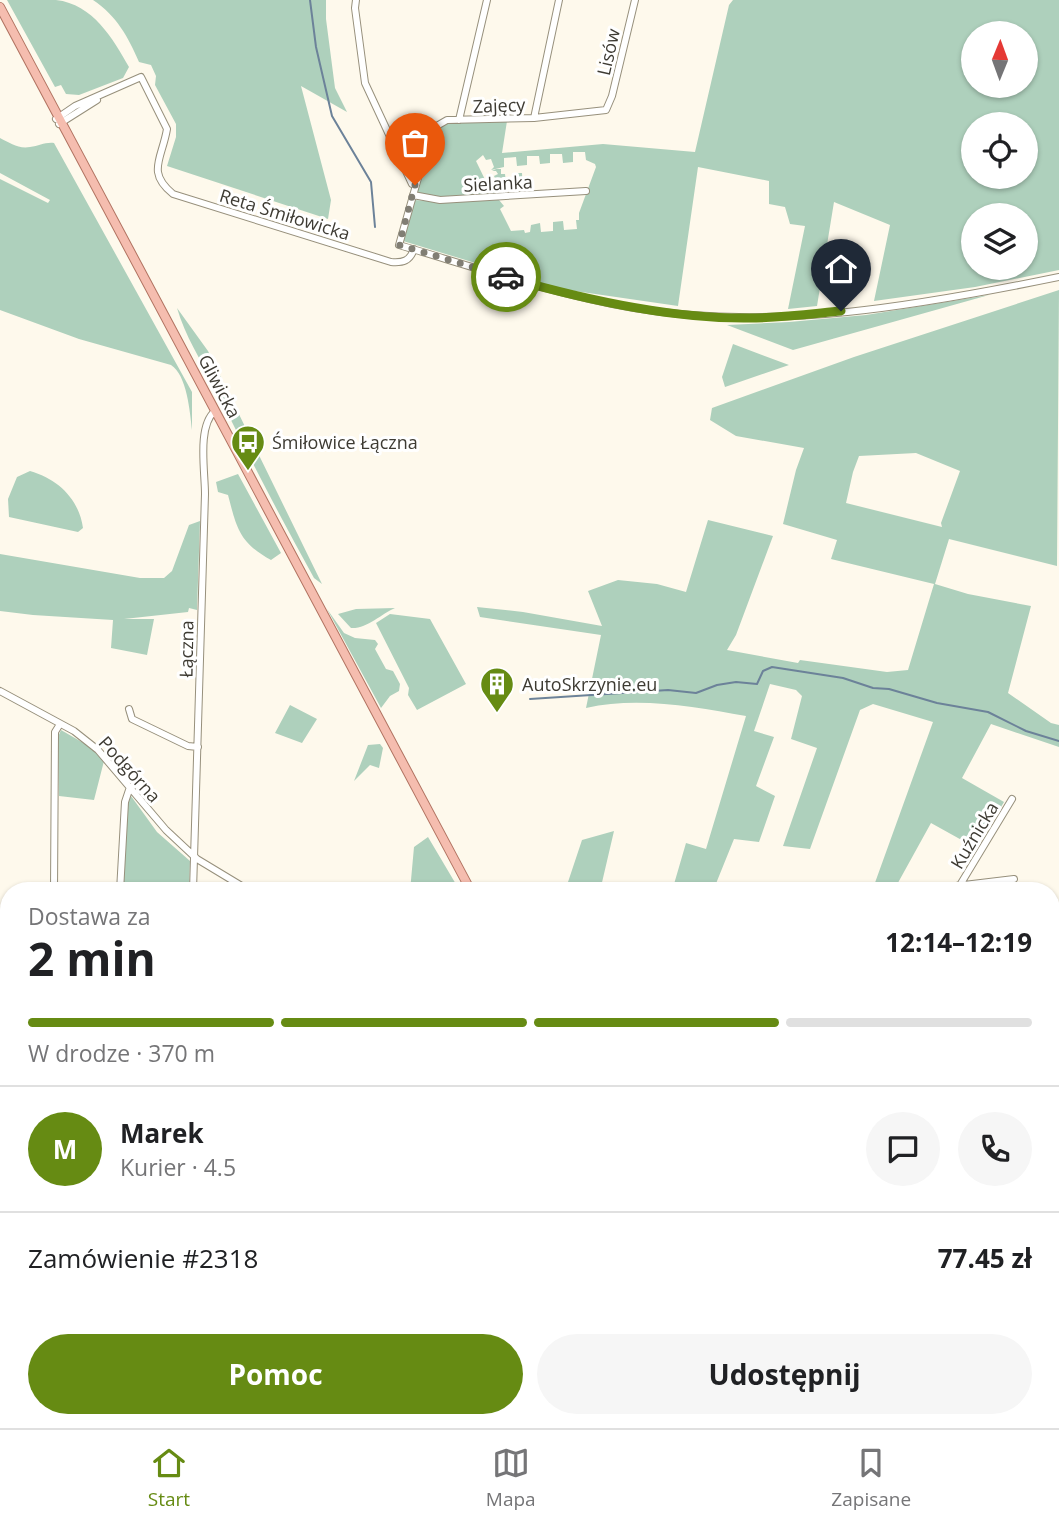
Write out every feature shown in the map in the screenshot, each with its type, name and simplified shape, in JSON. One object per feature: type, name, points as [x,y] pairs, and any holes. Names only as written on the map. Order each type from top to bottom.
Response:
[{"type":"main road","name":"Gliwicka","points":[[0,8],[466,882]]},
{"type":"street","points":[[356,0],[365,83],[412,184],[415,185]]},
{"type":"street","points":[[459,120],[487,0]]},
{"type":"street","points":[[534,118],[559,0]]},
{"type":"street","name":"Lisów","points":[[606,110],[612,96],[635,0]]},
{"type":"street","name":"Reta Śmiłowicka","points":[[58,121],[75,106],[141,77],[167,130],[157,169],[161,184],[173,194],[391,261],[411,258],[414,249]]},
{"type":"street","name":"Zajęcy","points":[[414,249],[399,245],[415,185],[435,127],[447,120],[534,118],[606,110]]},
{"type":"street","name":"Sielanka","points":[[412,195],[440,200],[586,191]]},
{"type":"street","points":[[414,249],[555,291],[622,305],[750,318],[915,303],[1059,277]]},
{"type":"street","name":"Łączna","points":[[193,882],[205,494],[204,438],[208,418],[215,411]]},
{"type":"street","name":"Podgórna","points":[[0,691],[60,724],[99,750],[166,830],[194,856],[235,882]]},
{"type":"street","points":[[129,709],[132,719],[188,746],[198,747]]},
{"type":"street","points":[[54,882],[55,732],[60,724]]},
{"type":"street","points":[[121,882],[125,802],[130,787]]},
{"type":"street","name":"Kuźnicka","points":[[962,882],[1013,799]]},
{"type":"street","name":"Kuźnicka","points":[[986,882],[1013,879]]},
{"type":"street","points":[[835,1428],[843,1428]]},
{"type":"green space","points":[[7,0],[56,0],[81,8],[100,24],[123,56],[129,67],[123,78],[79,95],[66,94],[61,85],[55,87]]},
{"type":"green space","points":[[93,0],[326,0],[335,88],[347,112],[301,86],[331,200],[328,219],[167,166],[176,137],[176,124],[155,85],[156,76],[151,65],[139,62],[115,20]]},
{"type":"green space","points":[[733,0],[1059,0],[1059,270],[1038,274],[1038,203],[961,203],[961,280],[1010,280],[874,301],[890,225],[834,202],[817,306],[788,309],[805,226],[790,224],[785,207],[769,204],[769,181],[698,167],[678,306],[561,289],[403,241],[415,200],[499,200],[504,206],[500,209],[511,231],[530,232],[531,225],[540,223],[541,232],[553,231],[553,222],[563,221],[564,230],[577,229],[576,220],[579,220],[579,213],[596,167],[586,160],[585,152],[573,152],[573,162],[563,163],[562,154],[550,154],[550,163],[540,164],[539,156],[527,156],[527,165],[517,166],[516,157],[504,158],[504,167],[491,170],[494,167],[491,159],[486,160],[483,155],[476,161],[491,192],[496,190],[495,194],[441,198],[417,191],[432,140],[440,126],[451,123],[507,121],[502,153],[603,144],[695,152],[729,5]]},
{"type":"green space","points":[[0,138],[22,147],[54,143],[192,392],[192,430],[184,385],[171,365],[79,339],[0,310],[0,179],[48,203],[50,200],[0,173]]},
{"type":"green space","points":[[501,169],[501,174],[505,174],[506,183],[518,182],[517,173],[522,173],[523,193],[522,189],[506,189],[506,194],[502,193],[494,176],[498,174],[492,171]]},
{"type":"green space","points":[[1059,290],[1057,566],[949,539],[935,584],[968,594],[1031,606],[1008,693],[1051,723],[1059,725],[1059,747],[991,724],[962,778],[1004,802],[976,848],[931,823],[898,882],[875,882],[933,722],[873,704],[860,710],[810,849],[783,846],[817,748],[791,739],[802,696],[796,690],[770,684],[754,731],[774,737],[756,786],[775,796],[759,842],[734,839],[717,882],[675,882],[686,843],[706,849],[746,716],[687,706],[646,703],[586,708],[601,635],[480,617],[477,607],[602,626],[588,591],[618,580],[657,584],[686,592],[708,520],[773,536],[736,635],[727,650],[798,663],[800,660],[887,672],[908,670],[934,584],[831,559],[837,540],[783,524],[804,448],[736,436],[710,420],[712,408],[854,357]],"holes":[[[916,453],[960,471],[941,523],[942,527],[846,503],[859,456]]]},
{"type":"green space","points":[[989,295],[793,350],[727,325],[866,315]]},
{"type":"green space","points":[[177,308],[208,351],[322,584],[314,578],[275,507],[189,338]]},
{"type":"green space","points":[[733,344],[789,365],[725,387],[722,377]]},
{"type":"green space","points":[[30,471],[50,479],[66,492],[77,508],[83,528],[78,532],[9,517],[8,499],[17,477]]},
{"type":"green space","points":[[238,474],[281,553],[271,560],[252,547],[241,534],[228,495],[218,492],[216,482]]},
{"type":"green space","points":[[200,521],[197,610],[189,608],[188,612],[124,619],[154,619],[147,655],[111,648],[113,620],[0,611],[0,554],[140,578],[164,578],[172,571],[189,525]]},
{"type":"green space","points":[[395,608],[357,628],[351,628],[338,614],[356,609]]},
{"type":"green space","points":[[327,609],[344,633],[355,638],[375,640],[378,644],[375,649],[386,669],[393,671],[400,684],[399,691],[390,696],[381,708]]},
{"type":"green space","points":[[390,614],[430,619],[466,684],[417,710],[408,695],[409,688],[376,623]]},
{"type":"green space","points":[[290,705],[317,719],[302,743],[275,733]]},
{"type":"green space","points":[[61,730],[99,752],[104,761],[94,800],[59,796],[58,737]]},
{"type":"green space","points":[[380,744],[383,748],[379,768],[370,765],[354,781],[368,745]]},
{"type":"green space","points":[[131,796],[157,832],[190,861],[189,882],[124,882],[128,803]]},
{"type":"green space","points":[[614,831],[602,882],[568,882],[582,840]]},
{"type":"green space","points":[[428,837],[455,882],[411,882],[414,847]]},
{"type":"waterway","points":[[310,0],[316,47],[332,116],[371,182],[375,227]]},
{"type":"waterway","points":[[530,699],[668,690],[696,693],[717,685],[736,682],[757,684],[763,671],[772,667],[843,678],[873,688],[889,689],[937,703],[988,712],[1026,731],[1059,741]]},
{"type":"way so far","points":[[415,185],[399,245],[506,277]]},
{"type":"place","name":"Śmiłowice Łączna","points":[[248,472]]},
{"type":"place","name":"AutoSkrzynie.eu","points":[[497,714]]},
{"type":"route","points":[[506,277],[555,291],[661,311],[750,318],[841,311]]}]
